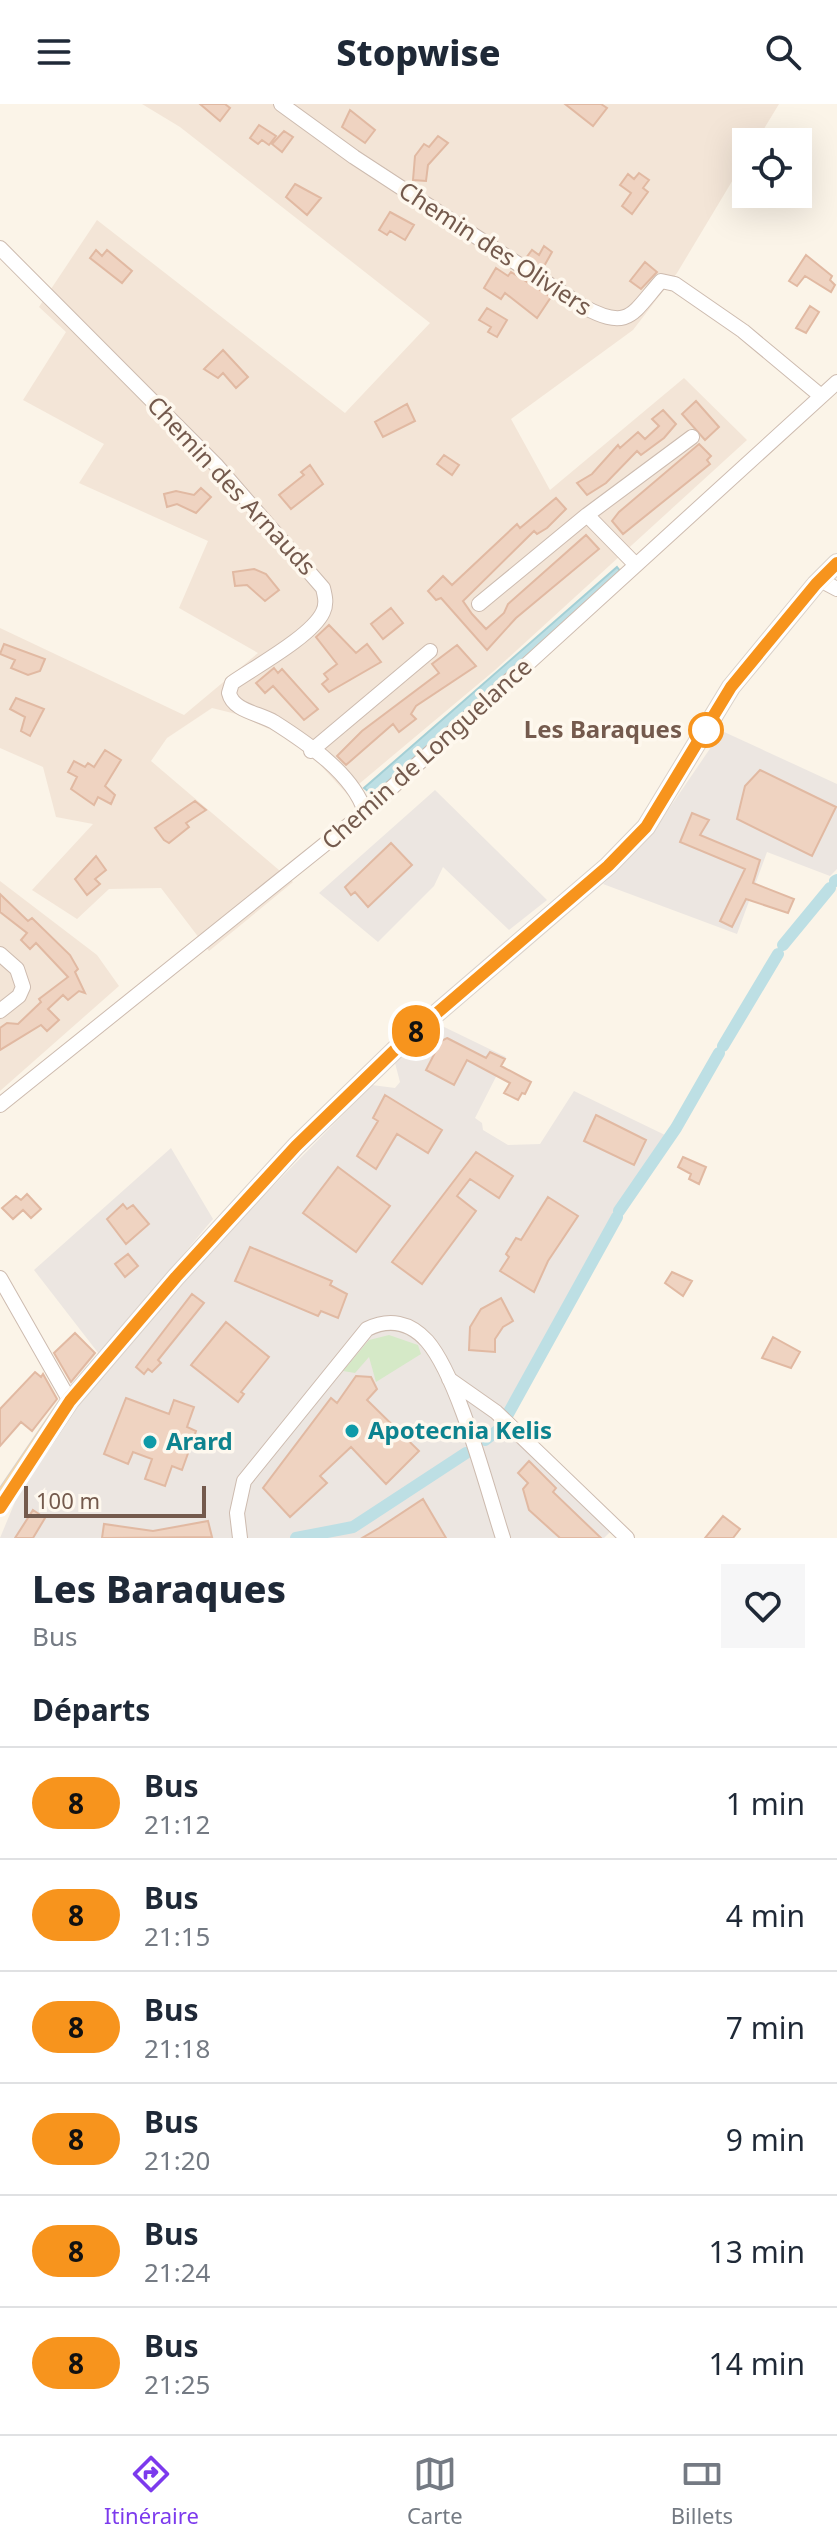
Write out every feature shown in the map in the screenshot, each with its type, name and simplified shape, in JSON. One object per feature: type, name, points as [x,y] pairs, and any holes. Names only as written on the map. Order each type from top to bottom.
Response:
[{"type":"main road","points":[[2,1503],[70,1401],[176,1277],[296,1146],[401,1044],[608,866],[646,827],[731,687],[837,563]]},
{"type":"street","name":"Chemin des Oliviers","points":[[281,104],[354,157],[604,318],[622,320],[638,312],[661,281],[675,284],[743,331],[821,396]]},
{"type":"street","name":"Chemin des Arnauds","points":[[0,248],[217,466],[323,588],[326,600],[322,613],[312,627],[232,683],[229,693],[237,706],[275,723],[355,788],[365,812]]},
{"type":"street","name":"Chemin de Longuelance","points":[[0,1105],[365,812],[837,382]]},
{"type":"street","points":[[479,604],[587,515],[692,437]]},
{"type":"street","points":[[587,515],[636,565]]},
{"type":"street","points":[[820,580],[837,589]]},
{"type":"street","points":[[311,751],[430,651]]},
{"type":"street","points":[[0,954],[17,969],[23,987],[19,996],[0,1011]]},
{"type":"street","points":[[0,1278],[70,1401]]},
{"type":"street","points":[[240,1538],[237,1513],[244,1481],[367,1329],[381,1322],[398,1322],[429,1343],[457,1397],[503,1538]]},
{"type":"street","points":[[446,1376],[496,1412],[627,1538]]},
{"type":"shaded area","points":[[142,104],[779,104],[764,128],[732,128],[732,181],[677,273],[633,330],[511,419],[550,490],[684,378],[747,440],[495,670],[347,794],[313,757],[278,733],[236,714],[212,708],[167,738],[151,761],[293,882],[209,951],[161,888],[109,889],[77,919],[32,890],[93,824],[56,817],[43,767],[0,748],[0,628],[184,715],[258,653],[179,608],[208,541],[79,483],[104,444],[23,400],[66,332],[39,307],[97,220],[345,413],[430,323],[180,127]]},
{"type":"shaded area","points":[[722,731],[837,784],[837,869],[830,876],[767,852],[737,934],[603,884],[649,838]]},
{"type":"shaded area","points":[[435,790],[547,900],[509,930],[443,867],[434,886],[378,942],[319,893]]},
{"type":"shaded area","points":[[0,881],[97,955],[119,986],[0,1091]]},
{"type":"shaded area","points":[[438,1024],[506,1057],[475,1118],[482,1123],[483,1130],[508,1145],[540,1144],[574,1091],[665,1135],[616,1208],[555,1328],[499,1425],[611,1531],[604,1538],[0,1538],[22,1485],[102,1373],[224,1236],[372,1085],[395,1088],[400,1082],[395,1063]]},
{"type":"shaded area","points":[[171,1148],[213,1219],[99,1354],[34,1270]]},
{"type":"green space","points":[[389,1335],[418,1345],[421,1354],[376,1382],[369,1357],[355,1373],[343,1371],[369,1340]]},
{"type":"water","points":[[617,567],[621,572],[373,795],[364,788]]},
{"type":"building","points":[[200,104],[225,104],[230,108],[220,121]]},
{"type":"building","points":[[565,104],[601,104],[607,108],[593,126]]},
{"type":"building","points":[[350,110],[375,130],[365,143],[342,127]]},
{"type":"building","points":[[259,125],[276,136],[269,145],[262,140],[258,144],[250,138]]},
{"type":"building","points":[[284,131],[293,137],[282,152],[272,144]]},
{"type":"building","points":[[438,136],[448,143],[428,165],[426,181],[413,180],[415,156],[424,144],[429,147]]},
{"type":"building","points":[[639,173],[649,180],[643,188],[648,192],[632,214],[622,206],[631,193],[620,185],[628,174],[634,179]]},
{"type":"building","points":[[295,184],[321,198],[307,215],[286,197]]},
{"type":"building","points":[[390,212],[414,225],[405,240],[390,231],[387,235],[379,230]]},
{"type":"building","points":[[544,246],[552,252],[543,268],[526,258],[532,250],[539,255]]},
{"type":"building","points":[[96,250],[102,256],[107,250],[132,271],[122,283],[90,258]]},
{"type":"building","points":[[806,255],[832,276],[830,280],[835,285],[831,292],[805,276],[797,286],[789,281]]},
{"type":"building","points":[[645,262],[657,272],[641,289],[630,281]]},
{"type":"building","points":[[496,268],[508,276],[511,272],[551,297],[537,318],[505,293],[501,299],[484,288]]},
{"type":"building","points":[[810,306],[819,312],[806,333],[796,328]]},
{"type":"building","points":[[487,308],[507,320],[497,337],[488,332],[491,327],[479,320]]},
{"type":"building","points":[[223,350],[248,377],[236,388],[223,373],[218,378],[204,369]]},
{"type":"building","points":[[696,401],[719,427],[705,440],[682,414]]},
{"type":"building","points":[[407,404],[415,421],[383,437],[375,422]]},
{"type":"building","points":[[663,410],[676,424],[664,438],[641,455],[637,451],[606,483],[587,495],[577,483],[592,474],[618,445],[620,448],[638,432],[645,439],[659,426],[652,419]]},
{"type":"building","points":[[699,444],[711,456],[707,460],[710,464],[623,534],[612,521],[619,512]]},
{"type":"building","points":[[444,455],[459,465],[452,475],[437,464]]},
{"type":"building","points":[[310,465],[323,484],[291,509],[279,495],[304,475],[301,472]]},
{"type":"building","points":[[201,488],[211,497],[196,513],[177,504],[167,507],[164,494],[176,491],[194,495]]},
{"type":"building","points":[[556,498],[566,509],[547,528],[537,534],[534,531],[463,601],[472,614],[486,629],[504,613],[508,604],[586,535],[599,549],[516,618],[487,650],[441,598],[436,600],[428,591],[443,576],[452,585],[517,524],[520,528]]},
{"type":"building","points":[[254,569],[266,574],[279,590],[265,601],[247,585],[235,586],[233,572]]},
{"type":"building","points":[[391,608],[403,623],[383,639],[371,624]]},
{"type":"building","points":[[329,625],[356,653],[367,644],[381,662],[329,692],[322,684],[328,679],[324,674],[337,664],[316,637]]},
{"type":"building","points":[[4,644],[45,659],[40,671],[28,675],[11,668],[15,660],[0,654]]},
{"type":"building","points":[[457,645],[476,666],[416,706],[411,714],[416,719],[399,732],[393,724],[346,765],[337,756],[362,731],[439,673],[432,664]]},
{"type":"building","points":[[274,668],[278,673],[282,669],[318,709],[304,720],[273,686],[265,693],[256,683]]},
{"type":"building","points":[[16,698],[44,709],[30,736],[21,731],[25,717],[10,709]]},
{"type":"building","points":[[105,750],[121,760],[105,786],[115,795],[111,804],[98,797],[94,805],[71,789],[77,777],[68,772],[74,761],[85,767],[88,763],[94,767]]},
{"type":"building","points":[[760,770],[836,807],[812,856],[737,819],[745,786]]},
{"type":"building","points":[[195,801],[206,810],[186,823],[189,827],[169,843],[164,840],[155,828]]},
{"type":"building","points":[[692,813],[709,820],[700,835],[760,860],[753,883],[794,899],[788,913],[746,899],[732,927],[720,921],[745,869],[680,842]]},
{"type":"building","points":[[391,843],[412,865],[368,907],[355,892],[351,895],[345,887]]},
{"type":"building","points":[[96,856],[106,870],[95,879],[100,884],[87,895],[75,879]]},
{"type":"building","points":[[0,894],[28,921],[32,918],[70,955],[85,993],[79,991],[68,1000],[63,995],[48,1009],[59,1020],[47,1031],[41,1025],[0,1050],[0,1028],[7,1023],[18,1024],[41,1002],[39,999],[68,977],[36,943],[30,949],[21,940],[27,933],[0,912]]},
{"type":"building","points":[[447,1038],[486,1058],[490,1052],[505,1059],[501,1066],[531,1082],[525,1094],[522,1093],[518,1100],[504,1093],[510,1083],[467,1060],[454,1085],[426,1070],[441,1041]]},
{"type":"building","points":[[385,1095],[442,1130],[428,1153],[397,1134],[376,1169],[357,1156],[378,1121],[373,1118]]},
{"type":"building","points":[[596,1115],[646,1140],[634,1165],[584,1141]]},
{"type":"building","points":[[476,1152],[513,1176],[499,1198],[470,1179],[457,1196],[476,1211],[422,1284],[392,1262]]},
{"type":"building","points":[[683,1157],[706,1167],[699,1184],[689,1179],[691,1174],[678,1167]]},
{"type":"building","points":[[338,1167],[390,1206],[356,1252],[303,1213]]},
{"type":"building","points":[[27,1194],[41,1209],[31,1218],[23,1210],[13,1219],[2,1208],[16,1196],[21,1200]]},
{"type":"building","points":[[548,1197],[578,1216],[548,1261],[534,1292],[500,1271],[516,1238],[521,1240]]},
{"type":"building","points":[[123,1204],[127,1209],[133,1205],[149,1224],[126,1244],[107,1219]]},
{"type":"building","points":[[250,1247],[332,1281],[330,1285],[347,1294],[338,1318],[321,1311],[318,1316],[235,1281]]},
{"type":"building","points":[[128,1254],[138,1266],[125,1277],[115,1264]]},
{"type":"building","points":[[672,1272],[692,1281],[683,1296],[665,1283]]},
{"type":"building","points":[[192,1294],[204,1303],[158,1360],[161,1363],[152,1372],[148,1369],[144,1374],[136,1367]]},
{"type":"building","points":[[501,1298],[513,1321],[503,1327],[495,1339],[495,1352],[469,1350],[470,1327],[481,1309]]},
{"type":"building","points":[[226,1322],[269,1357],[241,1392],[244,1394],[238,1402],[191,1365]]},
{"type":"building","points":[[75,1333],[95,1353],[71,1382],[54,1353]]},
{"type":"building","points":[[773,1337],[800,1352],[791,1368],[762,1358]]},
{"type":"building","points":[[35,1372],[41,1377],[43,1374],[57,1399],[32,1431],[21,1422],[0,1446],[0,1409]]},
{"type":"building","name":"Apotecnia Kelis","points":[[356,1376],[371,1377],[377,1389],[367,1400],[419,1451],[386,1484],[351,1447],[320,1476],[327,1483],[290,1517],[263,1488],[331,1398],[337,1403]]},
{"type":"building","name":"Arard","points":[[126,1398],[169,1414],[174,1400],[194,1407],[187,1427],[196,1431],[182,1470],[172,1466],[165,1486],[145,1479],[152,1459],[133,1452],[128,1464],[104,1454]]},
{"type":"building","points":[[529,1461],[556,1488],[553,1492],[601,1538],[560,1538],[529,1510],[523,1489],[528,1483],[518,1473]]},
{"type":"building","points":[[423,1499],[446,1538],[362,1538],[379,1528]]},
{"type":"building","points":[[33,1510],[45,1518],[33,1538],[15,1538]]},
{"type":"building","points":[[723,1516],[740,1529],[733,1538],[705,1538]]},
{"type":"building","points":[[208,1521],[212,1537],[102,1538],[104,1524],[153,1531]]},
{"type":"waterway","points":[[783,945],[830,888]]},
{"type":"waterway","points":[[723,1046],[778,954]]},
{"type":"waterway","points":[[619,1211],[676,1128],[719,1053]]},
{"type":"waterway","points":[[508,1414],[617,1217]]},
{"type":"waterway","points":[[485,1440],[501,1428]]},
{"type":"waterway","points":[[296,1538],[353,1527],[466,1453]]},
{"type":"bus line","name":"8","points":[[0,1508],[70,1401],[176,1277],[296,1146],[401,1044],[608,866],[646,827],[731,687],[837,563]]},
{"type":"place","name":"Les Baraques","points":[[706,730]]},
{"type":"place","name":"Apotecnia Kelis","points":[[352,1431]]},
{"type":"place","name":"Arard","points":[[150,1442]]}]
